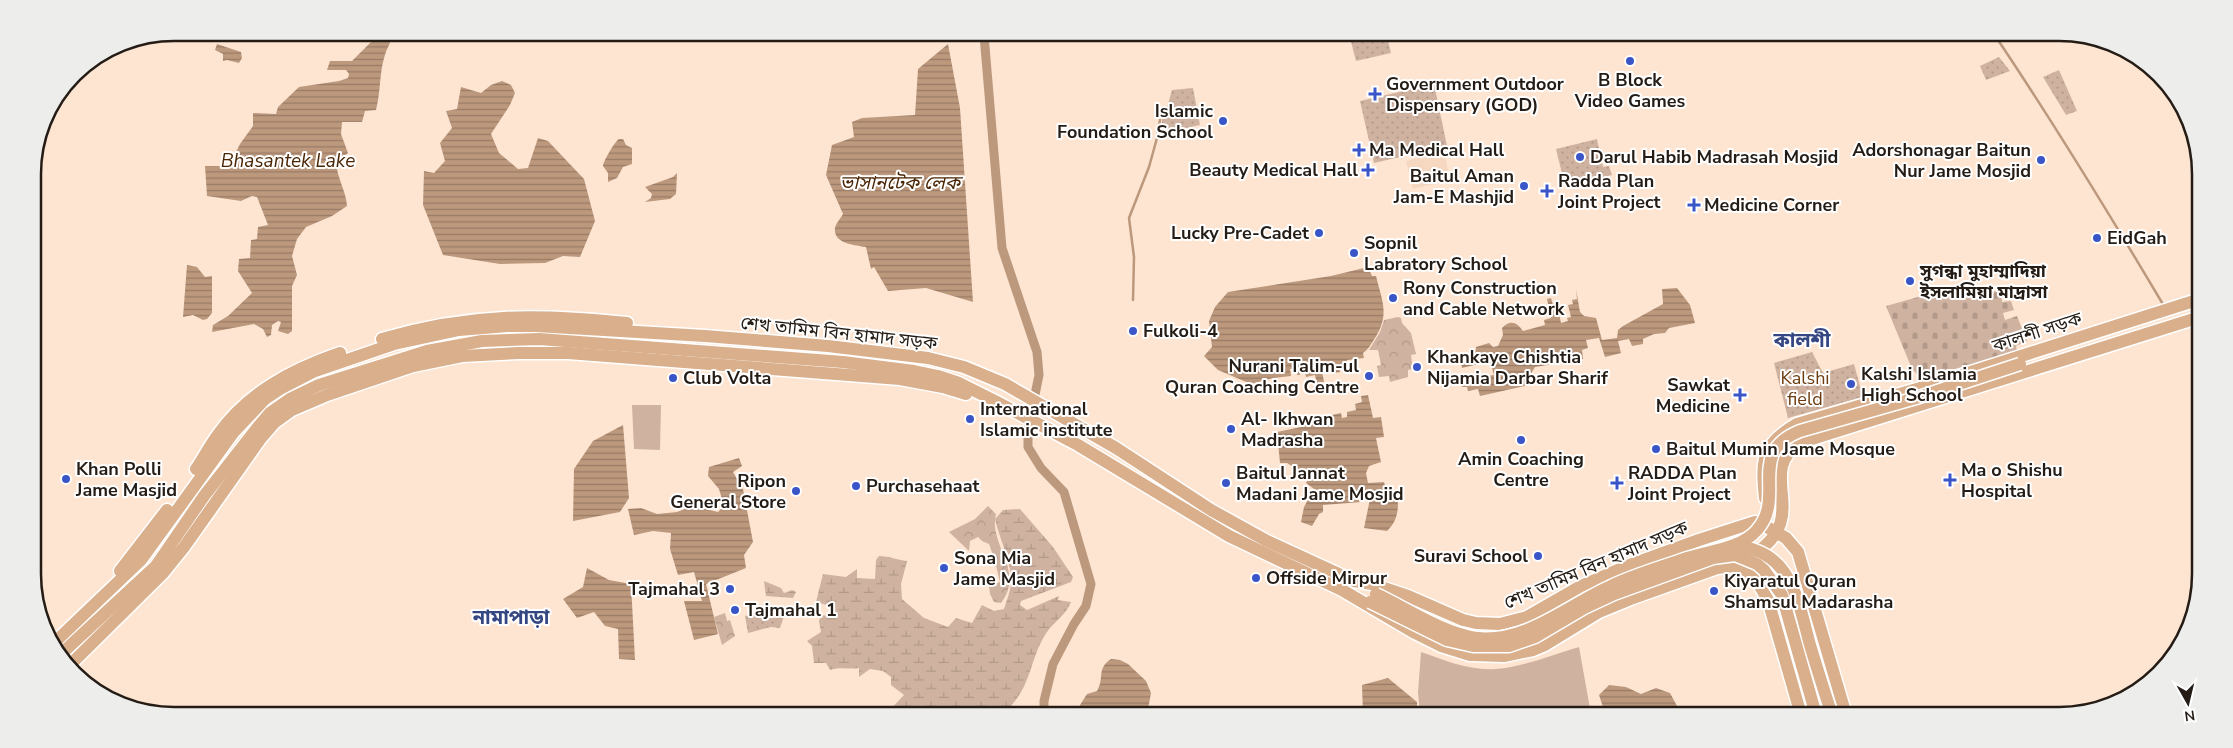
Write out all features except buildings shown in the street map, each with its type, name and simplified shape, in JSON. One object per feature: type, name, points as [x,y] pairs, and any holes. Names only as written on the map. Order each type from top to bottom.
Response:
[{"type":"main road","name":"কালশী সড়ক","points":[[1755,522],[1765,504],[1762,470],[1767,451],[1780,434],[1797,424],[1927,386],[2192,302]]},
{"type":"main road","points":[[64,627],[121,570],[172,503],[217,436],[245,404],[270,384],[315,362],[418,328],[458,321],[512,316],[562,317],[863,342],[970,363],[997,374],[1005,384]]},
{"type":"main road","points":[[1777,533],[1783,514],[1780,470],[1782,462],[1792,448],[1808,440],[2192,320]]},
{"type":"main road","points":[[1733,546],[1749,538],[1764,521],[1770,502],[1769,461],[1775,448],[1787,437],[1800,431],[1916,398],[2020,364],[2106,335],[2132,321]]},
{"type":"main road","name":"শেখ তামিম বিন হামাদ সড়ক","points":[[59,639],[141,560],[223,445],[265,399],[315,371],[394,344],[459,330],[507,326],[705,336],[828,346],[928,358],[964,367],[1005,384],[1116,448],[1211,510],[1267,541],[1354,581],[1372,584],[1408,596],[1463,620],[1489,625],[1527,617],[1574,590],[1626,566],[1755,522]]},
{"type":"main road","name":"শেখ তামিম বিন হামাদ সড়ক","points":[[66,650],[156,566],[204,496],[270,413],[290,399],[319,385],[404,357],[482,341],[539,339],[843,362],[914,371],[959,383],[1059,435],[1229,536],[1342,590],[1389,619],[1441,646],[1480,656],[1504,656],[1533,650],[1545,645],[1587,618],[1633,598],[1749,558],[1767,545],[1777,533]]},
{"type":"main road","points":[[74,661],[163,573],[184,547],[261,438],[274,423],[292,410],[380,376],[462,356],[568,353],[900,379],[995,401]]},
{"type":"main road","points":[[1755,522],[1767,526],[1793,545],[1802,561],[1843,706]]},
{"type":"main road","points":[[1736,528],[1748,531],[1756,538],[1756,547],[1749,558]]},
{"type":"main road","points":[[1733,546],[1765,560],[1779,577],[1790,605],[1819,706]]},
{"type":"main road","points":[[1342,590],[1373,598],[1455,632],[1477,638],[1502,637],[1532,628],[1612,585],[1704,552],[1733,546],[1745,546],[1767,556],[1780,567],[1788,579],[1797,599],[1829,706]]},
{"type":"main road","points":[[1354,581],[1373,598],[1447,640],[1473,646],[1496,647],[1509,646],[1528,640],[1584,608],[1614,594],[1712,558],[1725,555],[1743,558],[1757,564],[1778,589],[1785,605],[1814,706]]},
{"type":"main road","points":[[1729,566],[1742,568],[1754,576],[1768,600],[1798,706]]},
{"type":"main road","points":[[1772,580],[1807,706]]},
{"type":"main road","points":[[1574,590],[1571,597],[1573,609],[1577,615],[1587,618]]},
{"type":"shaded area","points":[[1444,152],[1450,180],[1413,189],[1406,161]]},
{"type":"green space","points":[[1351,41],[1388,41],[1391,53],[1356,61]]},
{"type":"green space","points":[[1999,57],[2010,71],[1986,80],[1980,66]]},
{"type":"green space","points":[[2059,70],[2077,111],[2066,115],[2043,77]]},
{"type":"green space","points":[[1434,84],[1447,146],[1374,163],[1360,101]]},
{"type":"green space","points":[[1193,88],[1200,125],[1162,133],[1162,111],[1166,111],[1172,90]]},
{"type":"green space","name":"Darul Habib Madrasah Mosjid","points":[[1597,139],[1603,167],[1609,166],[1612,175],[1565,186],[1556,149]]},
{"type":"green space","points":[[1977,290],[2001,292],[2002,302],[2011,301],[2014,310],[2003,313],[2005,320],[2017,316],[2027,341],[2016,346],[2017,351],[1923,380],[1912,369],[1886,306],[1925,295]]},
{"type":"green space","points":[[1401,318],[1402,323],[1411,333],[1416,354],[1411,355],[1413,369],[1408,370],[1408,377],[1390,382],[1389,376],[1379,377],[1377,366],[1381,365],[1378,350],[1369,350],[1380,332],[1384,320]]},
{"type":"green space","name":"Kalshi field","points":[[1812,352],[1823,373],[1854,364],[1863,397],[1788,418],[1774,363]]},
{"type":"green space","points":[[632,405],[661,405],[660,450],[634,449]]},
{"type":"green space","points":[[988,506],[996,514],[997,536],[1010,580],[1008,591],[1001,603],[994,602],[990,594],[989,586],[1000,582],[989,544],[978,537],[970,541],[969,551],[949,532],[975,519]]},
{"type":"green space","points":[[1020,509],[1053,547],[1073,577],[1071,582],[1021,601],[1020,605],[1027,610],[1059,596],[1058,600],[1071,602],[1066,611],[1047,632],[1036,653],[1025,684],[1010,707],[893,707],[904,695],[891,685],[891,677],[883,671],[870,669],[859,677],[859,668],[837,668],[830,670],[826,663],[814,663],[812,646],[807,641],[821,632],[819,621],[821,615],[835,617],[830,606],[816,602],[823,574],[846,577],[857,569],[857,578],[875,579],[876,560],[879,556],[907,561],[901,584],[902,599],[924,618],[948,627],[956,618],[972,623],[982,605],[994,611],[1004,609],[1010,589],[1011,577],[1009,563],[995,519],[1003,510]]},
{"type":"green space","points":[[764,581],[781,588],[784,593],[792,590],[796,592],[793,598],[766,596]]},
{"type":"green space","points":[[763,612],[784,616],[780,628],[771,627],[748,633],[745,616]]},
{"type":"green space","points":[[725,613],[727,621],[730,620],[735,636],[722,645],[714,617]]},
{"type":"green space","points":[[1579,647],[1590,706],[1419,706],[1418,692],[1421,652],[1467,667],[1486,669],[1506,668]]},
{"type":"water","name":"Bhasantek Lake","points":[[371,42],[390,42],[382,68],[376,110],[365,111],[362,122],[342,122],[341,134],[348,153],[336,162],[347,206],[332,216],[306,227],[297,239],[292,256],[297,275],[292,286],[292,331],[288,334],[278,331],[281,322],[278,321],[272,325],[271,335],[267,337],[263,329],[254,324],[212,332],[213,325],[228,316],[252,293],[238,271],[239,259],[250,258],[251,240],[257,239],[258,227],[268,225],[257,197],[252,196],[241,201],[207,196],[205,166],[229,166],[240,144],[253,126],[253,113],[276,114],[278,107],[299,87],[348,78],[349,74],[346,70],[327,70],[330,61],[352,61]]},
{"type":"water","points":[[217,44],[241,52],[242,58],[239,63],[223,61],[223,54],[215,50]]},
{"type":"water","name":"ভাসানটেক লেক","points":[[948,44],[960,108],[973,302],[926,288],[888,291],[874,267],[871,269],[866,247],[841,241],[835,233],[835,228],[843,214],[826,175],[832,145],[854,137],[852,122],[862,118],[915,115],[918,69]]},
{"type":"water","points":[[502,81],[511,85],[515,93],[510,105],[491,134],[499,153],[518,169],[528,168],[538,138],[548,141],[584,179],[595,221],[580,257],[563,256],[545,263],[500,264],[443,255],[423,205],[424,171],[434,173],[445,161],[440,143],[452,128],[446,111],[457,109],[461,87],[481,93],[491,85]]},
{"type":"water","points":[[619,139],[623,139],[626,145],[632,148],[632,164],[623,167],[617,178],[608,182],[608,173],[603,166],[612,147]]},
{"type":"water","points":[[677,173],[676,194],[670,199],[645,202],[651,198],[652,194],[645,187],[673,177]]},
{"type":"water","points":[[187,265],[197,267],[205,277],[212,276],[212,313],[207,319],[203,320],[193,315],[183,317]]},
{"type":"water","points":[[1364,268],[1369,269],[1372,276],[1376,276],[1383,307],[1380,329],[1363,353],[1364,358],[1347,360],[1347,365],[1339,367],[1340,372],[1333,373],[1331,366],[1326,367],[1326,371],[1322,371],[1324,382],[1317,384],[1315,375],[1306,377],[1303,365],[1299,366],[1300,375],[1297,375],[1296,368],[1290,369],[1291,376],[1273,378],[1251,384],[1218,370],[1204,356],[1212,347],[1209,321],[1215,307],[1228,292],[1331,276]]},
{"type":"water","points":[[1677,288],[1690,305],[1695,323],[1669,328],[1665,333],[1654,334],[1643,339],[1643,344],[1632,346],[1629,339],[1618,341],[1621,353],[1605,357],[1599,338],[1586,340],[1588,348],[1582,350],[1583,359],[1535,367],[1530,375],[1529,385],[1480,396],[1478,389],[1468,391],[1467,387],[1462,387],[1460,381],[1494,375],[1491,364],[1482,363],[1462,368],[1461,361],[1475,354],[1476,347],[1489,343],[1493,347],[1498,346],[1503,335],[1502,328],[1505,325],[1514,323],[1523,331],[1545,325],[1544,320],[1551,318],[1547,299],[1551,298],[1553,305],[1557,304],[1561,323],[1568,321],[1567,318],[1571,317],[1568,305],[1573,304],[1572,300],[1577,299],[1576,289],[1580,312],[1584,316],[1596,318],[1602,340],[1617,338],[1618,330],[1623,326],[1663,304],[1662,289]]},
{"type":"water","points":[[1368,395],[1373,418],[1381,417],[1384,437],[1376,438],[1381,462],[1369,466],[1366,473],[1368,483],[1384,482],[1387,493],[1396,492],[1398,508],[1394,523],[1387,531],[1364,528],[1371,494],[1362,493],[1361,502],[1323,505],[1323,512],[1319,514],[1312,526],[1301,522],[1304,507],[1314,489],[1306,483],[1311,474],[1308,471],[1303,473],[1287,463],[1280,463],[1277,432],[1301,427],[1302,423],[1314,420],[1315,426],[1324,425],[1323,417],[1341,413],[1342,418],[1347,417],[1347,412],[1356,410],[1355,404],[1362,402],[1361,396]]},
{"type":"water","points":[[623,425],[629,498],[620,512],[573,521],[574,469],[593,441]]},
{"type":"water","points":[[739,458],[742,466],[733,472],[743,489],[753,542],[744,555],[746,568],[706,584],[718,634],[694,640],[684,601],[702,601],[694,572],[678,575],[670,549],[671,533],[653,531],[634,535],[628,509],[641,508],[657,514],[677,512],[693,506],[718,512],[724,506],[719,489],[708,476],[709,467]]},
{"type":"water","points":[[587,568],[609,580],[631,584],[635,660],[619,659],[618,629],[605,626],[594,612],[577,618],[563,599],[583,587]]},
{"type":"water","points":[[1111,659],[1120,660],[1128,664],[1146,681],[1151,693],[1148,706],[1079,707],[1087,694],[1097,691],[1102,670]]},
{"type":"water","points":[[1388,678],[1417,702],[1417,706],[1363,706],[1362,685]]},
{"type":"water","points":[[1609,685],[1626,687],[1641,694],[1656,688],[1670,693],[1677,706],[1603,706],[1599,695]]},
{"type":"waterway","points":[[1999,41],[2082,170],[2164,306]]},
{"type":"waterway","points":[[985,42],[1002,248],[1037,352],[1039,375],[1028,429],[1028,447],[1041,468],[1064,492],[1091,584],[1086,606],[1074,624],[1053,664],[1044,707]]},
{"type":"waterway","points":[[1133,300],[1134,257],[1129,218],[1149,167],[1160,120]]},
{"type":"place","name":"B Block Video Games","points":[[1630,61]]},
{"type":"place","name":"Government Outdoor Dispensary (GOD)","points":[[1375,94]]},
{"type":"place","name":"Islamic Foundation School","points":[[1223,121]]},
{"type":"place","name":"Ma Medical Hall","points":[[1359,150]]},
{"type":"place","name":"Darul Habib Madrasah Mosjid","points":[[1580,157]]},
{"type":"place","name":"Adorshonagar Baitun Nur Jame Mosjid","points":[[2041,160]]},
{"type":"place","name":"Beauty Medical Hall","points":[[1368,170]]},
{"type":"place","name":"Baitul Aman Jam-E Mashjid","points":[[1524,186]]},
{"type":"place","name":"Radda Plan Joint Project","points":[[1547,191]]},
{"type":"place","name":"Medicine Corner","points":[[1694,205]]},
{"type":"place","name":"Lucky Pre-Cadet","points":[[1319,233]]},
{"type":"place","name":"EidGah","points":[[2097,238]]},
{"type":"place","name":"Sopnil Labratory School","points":[[1354,253]]},
{"type":"place","name":"সুগন্ধা মুহাম্মাদিয়া ইসলামিয়া মাদ্রাসা","points":[[1910,281]]},
{"type":"place","name":"Rony Construction and Cable Network","points":[[1393,298]]},
{"type":"place","name":"Fulkoli-4","points":[[1133,331]]},
{"type":"place","name":"Khankaye Chishtia Nijamia Darbar Sharif","points":[[1417,367]]},
{"type":"place","name":"Nurani Talim-ul Quran Coaching Centre","points":[[1369,376]]},
{"type":"place","name":"Club Volta","points":[[673,378]]},
{"type":"place","name":"Kalshi Islamia High School","points":[[1851,384]]},
{"type":"place","name":"Sawkat Medicine","points":[[1740,395]]},
{"type":"place","name":"International Islamic institute","points":[[970,419]]},
{"type":"place","name":"Al- Ikhwan Madrasha","points":[[1231,429]]},
{"type":"place","name":"Amin Coaching Centre","points":[[1521,440]]},
{"type":"place","name":"Baitul Mumin Jame Mosque","points":[[1656,449]]},
{"type":"place","name":"Khan Polli Jame Masjid","points":[[66,479]]},
{"type":"place","name":"Ma o Shishu Hospital","points":[[1950,480]]},
{"type":"place","name":"Baitul Jannat Madani Jame Mosjid","points":[[1226,483]]},
{"type":"place","name":"RADDA Plan Joint Project","points":[[1617,483]]},
{"type":"place","name":"Purchasehaat","points":[[856,486]]},
{"type":"place","name":"Ripon General Store","points":[[796,491]]},
{"type":"place","name":"Suravi School","points":[[1538,556]]},
{"type":"place","name":"Sona Mia Jame Masjid","points":[[944,568]]},
{"type":"place","name":"Offside Mirpur","points":[[1256,578]]},
{"type":"place","name":"Tajmahal 3","points":[[730,589]]},
{"type":"place","name":"Kiyaratul Quran Shamsul Madarasha","points":[[1714,591]]},
{"type":"place","name":"Tajmahal 1","points":[[735,610]]},
{"type":"district","name":"কালশী","points":[[1802,340]]},
{"type":"district","name":"নামাপাড়া","points":[[511,617]]}]
